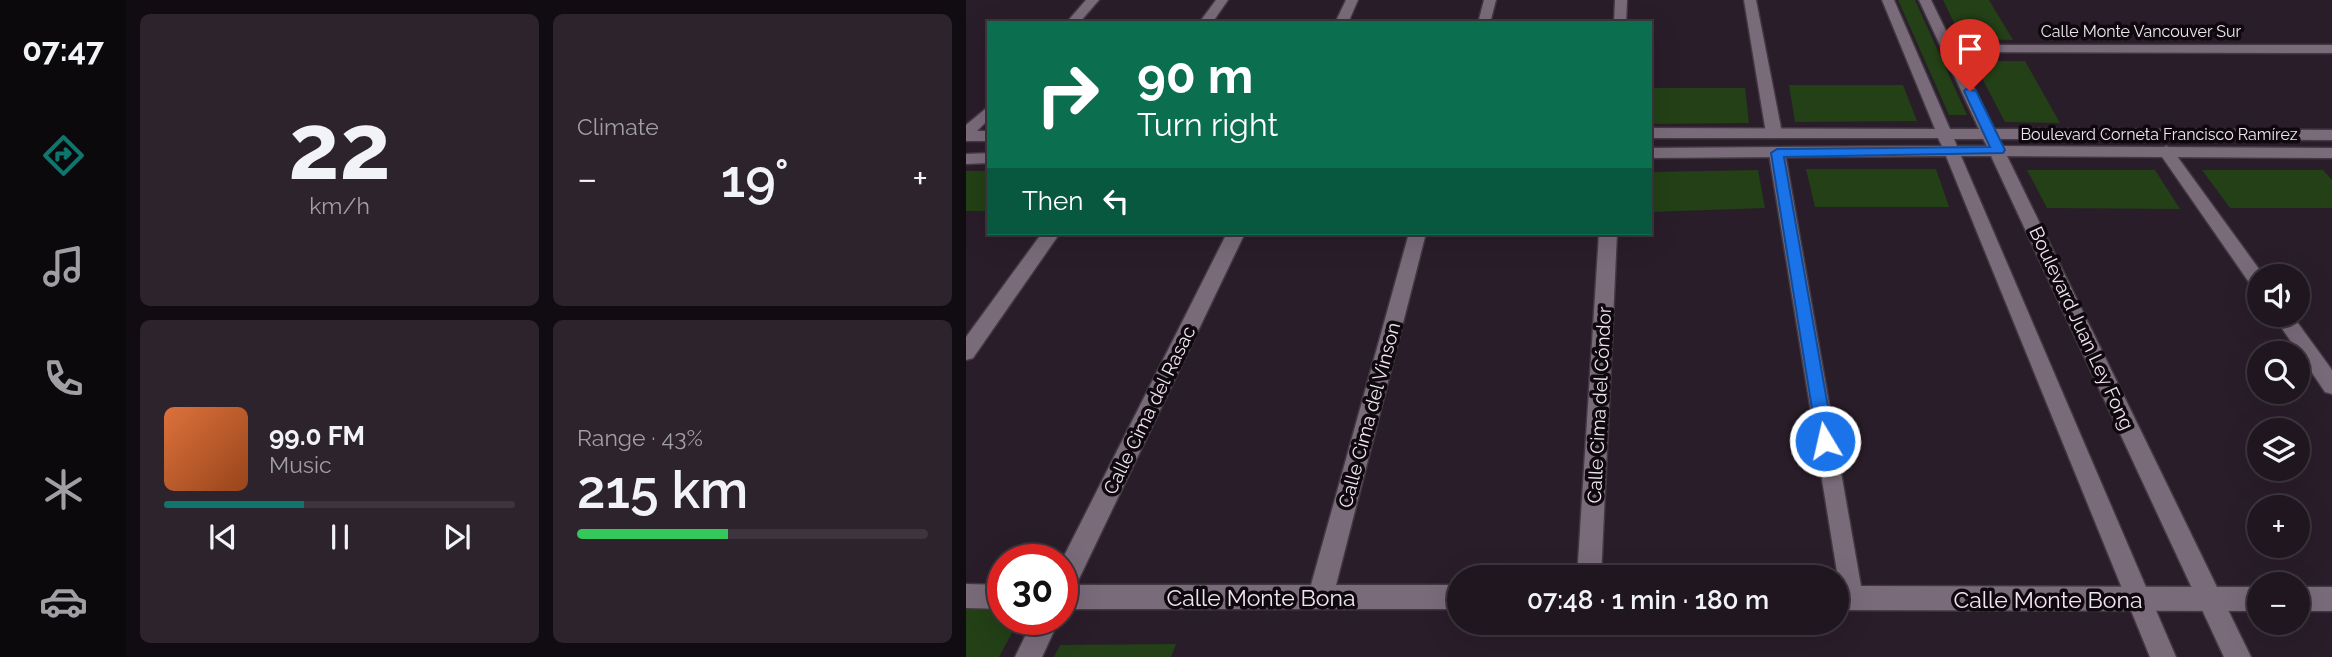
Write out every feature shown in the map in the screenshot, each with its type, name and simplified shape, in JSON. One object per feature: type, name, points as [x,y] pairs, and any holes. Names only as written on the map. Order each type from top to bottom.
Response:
[{"type":"street","points":[[1074,21],[1093,0]]},
{"type":"street","points":[[1206,21],[1222,0]]},
{"type":"street","points":[[1342,21],[1352,0]]},
{"type":"street","points":[[1485,21],[1490,0]]},
{"type":"street","points":[[1620,21],[1621,0]]},
{"type":"street","points":[[1750,0],[1775,143],[1839,565]]},
{"type":"street","points":[[1888,0],[2163,657]]},
{"type":"street","name":"Boulevard Juan Ley Fong","points":[[1925,0],[2238,657]]},
{"type":"street","name":"Calle Monte Vancouver Sur","points":[[1950,49],[2332,49]]},
{"type":"street","points":[[966,135],[987,112]]},
{"type":"street","name":"Boulevard Corneta Francisco Ramírez","points":[[1652,133],[1775,143],[1948,143],[2332,135]]},
{"type":"street","points":[[966,135],[987,136]]},
{"type":"street","name":"Boulevard Corneta Francisco Ramírez","points":[[1994,142],[2166,151],[2331,154]]},
{"type":"street","name":"Boulevard Corneta Francisco Ramírez","points":[[1652,153],[1775,143]]},
{"type":"street","points":[[2166,151],[2247,266]]},
{"type":"street","points":[[966,159],[987,158]]},
{"type":"street","points":[[966,352],[1050,235]]},
{"type":"street","name":"Calle Cima del Rasac","points":[[1078,554],[1235,235]]},
{"type":"street","name":"Calle Cima del Vinson","points":[[1320,597],[1417,235]]},
{"type":"street","name":"Calle Cima del Cóndor","points":[[1590,565],[1608,235]]},
{"type":"street","points":[[2290,327],[2332,387]]},
{"type":"street","points":[[966,596],[987,597]]},
{"type":"street","name":"Calle Monte Bona","points":[[1078,597],[1447,597]]},
{"type":"street","name":"Calle Monte Bona","points":[[1849,598],[2247,599]]},
{"type":"street","points":[[2310,599],[2332,599]]},
{"type":"street","points":[[1028,657],[1039,635]]},
{"type":"green space","points":[[1898,0],[1915,0],[1967,115],[1949,115]]},
{"type":"green space","points":[[1943,0],[1989,0],[2013,40],[1962,39]]},
{"type":"green space","points":[[1973,61],[2025,61],[2060,123],[2005,122]]},
{"type":"green space","points":[[1789,85],[1903,85],[1917,121],[1795,122]]},
{"type":"green space","points":[[1652,88],[1745,88],[1749,123],[1652,124]]},
{"type":"green space","points":[[1806,169],[1936,169],[1949,207],[1815,207]]},
{"type":"green space","points":[[1758,170],[1765,208],[1652,212],[1652,172]]},
{"type":"green space","points":[[2027,170],[2155,170],[2180,209],[2047,208]]},
{"type":"green space","points":[[2202,170],[2323,170],[2332,180],[2332,208],[2230,208]]},
{"type":"green space","points":[[966,171],[987,171],[987,211],[966,211]]},
{"type":"green space","points":[[966,594],[987,594],[987,635],[1011,635],[999,657],[966,657]]},
{"type":"green space","points":[[1176,644],[1171,657],[1054,657],[1060,645]]},
{"type":"route","points":[[1825,441],[1777,153],[1998,150],[1970,91]]}]
